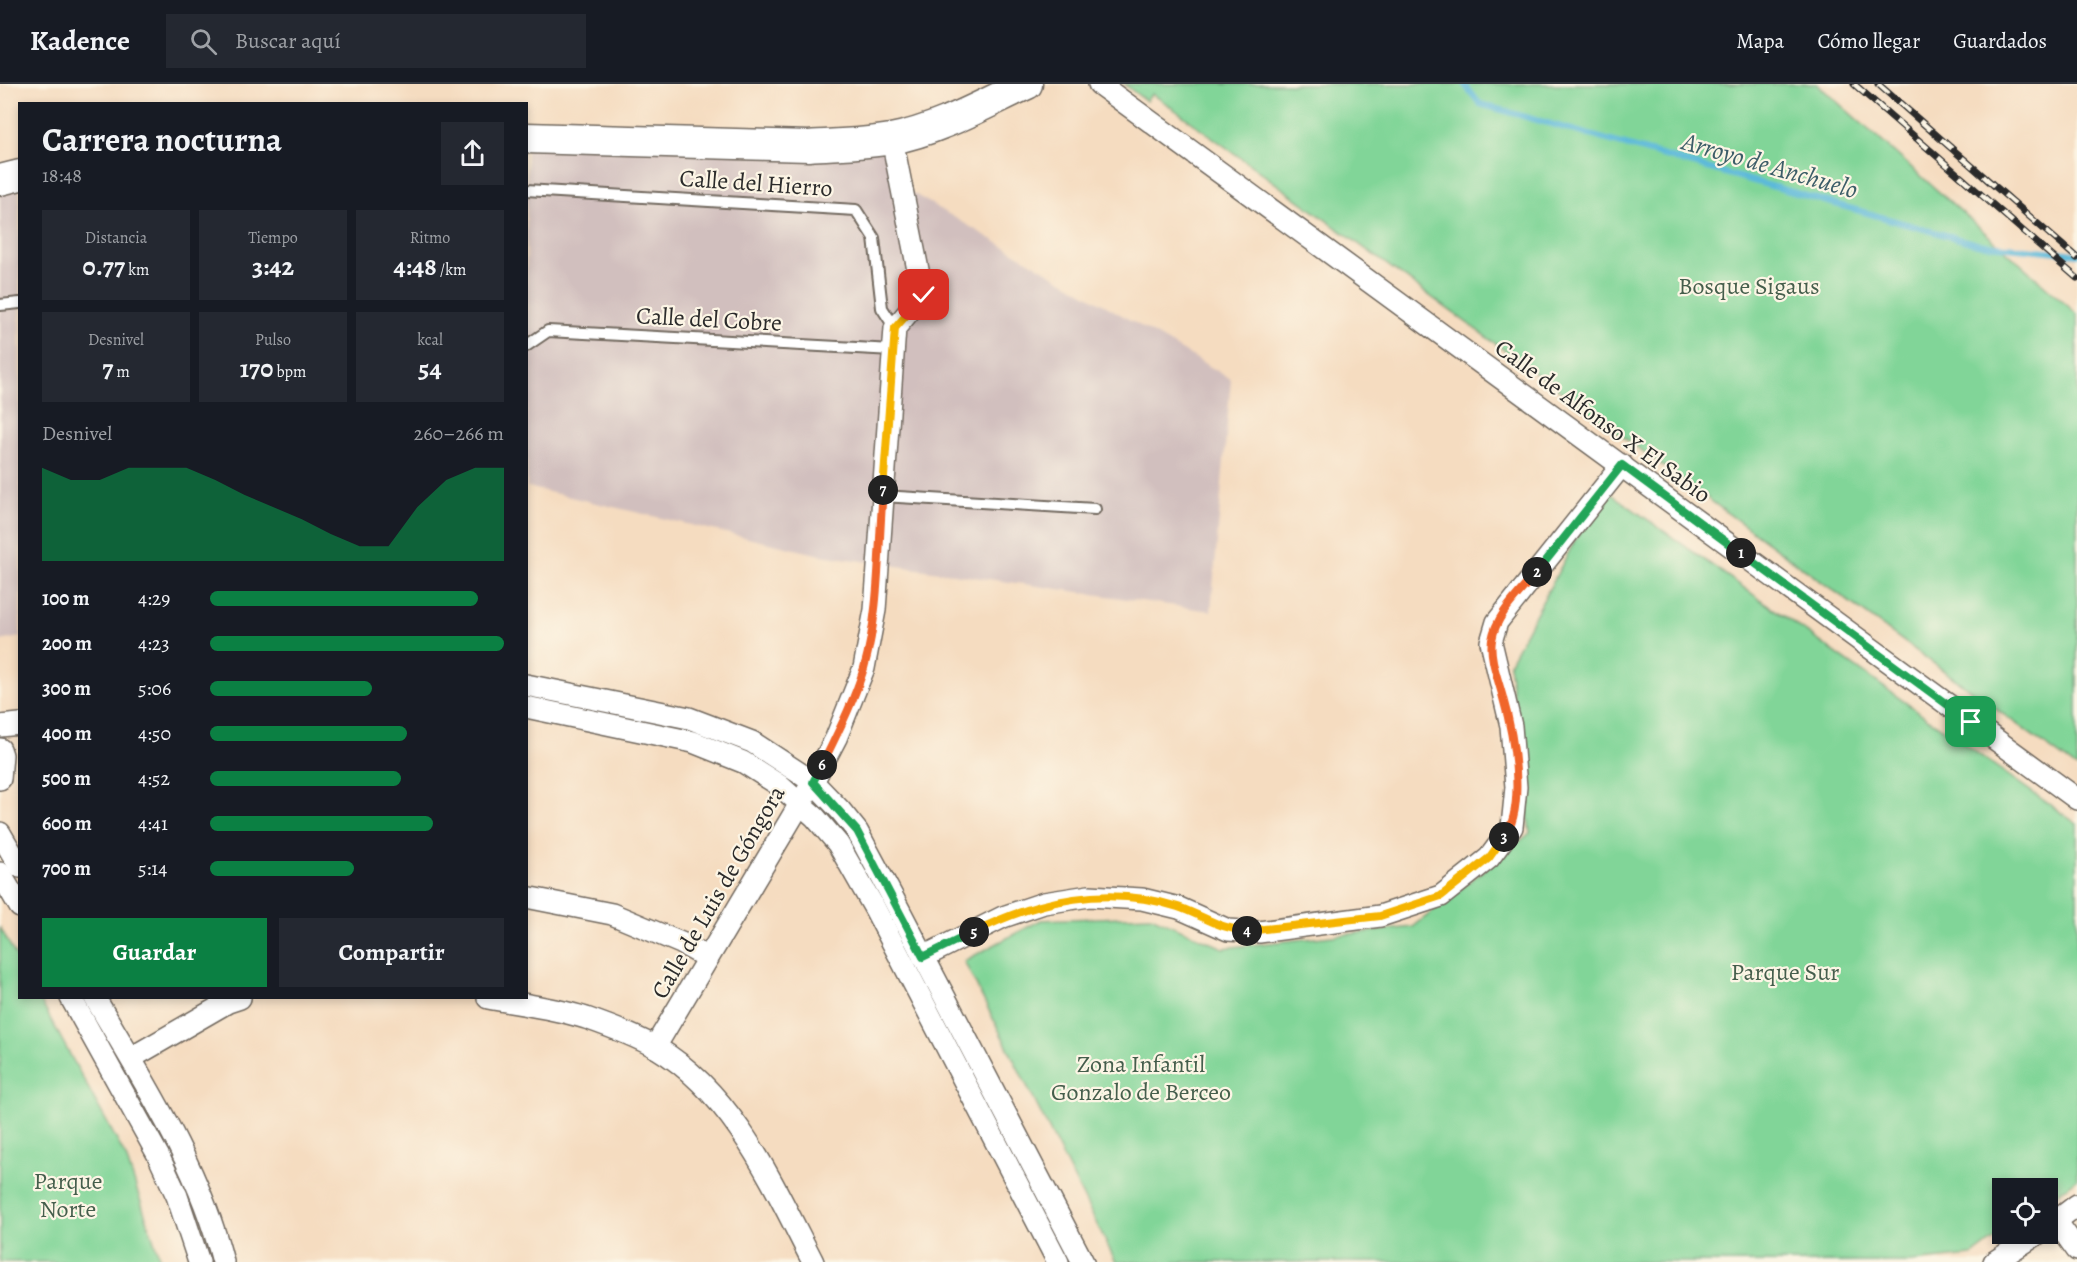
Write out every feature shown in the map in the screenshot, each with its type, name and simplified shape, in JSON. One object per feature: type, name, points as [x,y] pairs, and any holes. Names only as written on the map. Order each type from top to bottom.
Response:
[{"type":"street","points":[[528,138],[809,146],[892,139],[939,125],[1027,84]]},
{"type":"street","name":"Calle de Alfonso X El Sabio","points":[[1099,84],[2077,800]]},
{"type":"street","points":[[892,139],[924,295],[895,328]]},
{"type":"street","points":[[0,180],[18,176]]},
{"type":"street","name":"Calle de Luis de Góngora","points":[[656,1047],[799,802],[813,782],[836,738],[864,668],[874,610],[895,328]]},
{"type":"street","points":[[923,957],[1003,917],[1044,903],[1089,896],[1142,899],[1179,908],[1228,930],[1259,932],[1380,916],[1441,896],[1489,858],[1512,827],[1516,787],[1511,726],[1491,642],[1497,622],[1622,465]]},
{"type":"street","points":[[528,685],[689,718],[752,742],[813,782],[857,831],[1083,1262]]},
{"type":"street","points":[[528,707],[693,742],[743,762],[779,784],[799,802],[838,844],[875,909],[1058,1262]]},
{"type":"street","points":[[0,726],[18,724]]},
{"type":"street","points":[[0,749],[1,778]]},
{"type":"street","points":[[1,778],[18,756]]},
{"type":"street","points":[[0,833],[18,864]]},
{"type":"street","points":[[0,873],[18,904]]},
{"type":"street","points":[[528,897],[612,914],[681,943],[708,958]]},
{"type":"street","points":[[72,999],[158,1155],[177,1196],[199,1262]]},
{"type":"street","points":[[96,999],[131,1058],[197,1186],[223,1262]]},
{"type":"street","points":[[131,1058],[237,999]]},
{"type":"street","points":[[493,999],[584,1018],[656,1047],[681,1065],[717,1098],[752,1148],[813,1262]]},
{"type":"street","points":[[2058,1219],[2077,1205]]},
{"type":"street","points":[[2058,1235],[2077,1250]]},
{"type":"street","points":[[1994,1262],[2021,1244]]},
{"type":"lane","name":"Calle del Hierro","points":[[528,190],[856,210],[874,238],[882,308],[895,328]]},
{"type":"lane","points":[[0,305],[18,303]]},
{"type":"lane","name":"Calle del Cobre","points":[[528,345],[548,331],[893,350]]},
{"type":"lane","points":[[882,496],[1095,509]]},
{"type":"shaded area","points":[[528,138],[892,139],[904,188],[1231,379],[1211,611],[821,555],[528,487]]},
{"type":"shaded area","points":[[18,175],[18,637],[0,641],[0,180]]},
{"type":"green space","name":"Bosque Sigaus","points":[[1124,84],[1817,84],[2077,314],[2077,768],[1160,99],[1152,94],[1146,101]]},
{"type":"green space","name":"Parque Sur","points":[[1603,488],[2077,824],[2077,1179],[2058,1193],[2058,1178],[1992,1178],[1992,1241],[1972,1256],[1911,1262],[1116,1262],[964,961],[1041,920],[1151,916],[1223,948],[1413,927],[1530,833],[1509,664]]},
{"type":"green space","name":"Parque Norte","points":[[0,927],[18,960],[18,999],[40,999],[126,1157],[161,1262],[0,1262]]},
{"type":"waterway","name":"Arroyo de Anchuelo","points":[[1464,84],[1480,104],[1977,244],[2077,254]]},
{"type":"railway","points":[[1854,84],[2077,278]]},
{"type":"railway","points":[[1878,84],[2077,258]]},
{"type":"route","points":[[924,295],[895,328],[874,610],[864,668],[836,738],[813,782],[857,831],[923,957],[1003,917],[1044,903],[1089,896],[1142,899],[1179,908],[1228,930],[1259,932],[1380,916],[1441,896],[1489,858],[1512,827],[1516,787],[1511,726],[1495,667],[1491,642],[1497,622],[1622,465],[1971,722]]},
{"type":"park label","name":"Zona Infantil Gonzalo de Berceo","points":[[1141,1078]]}]
